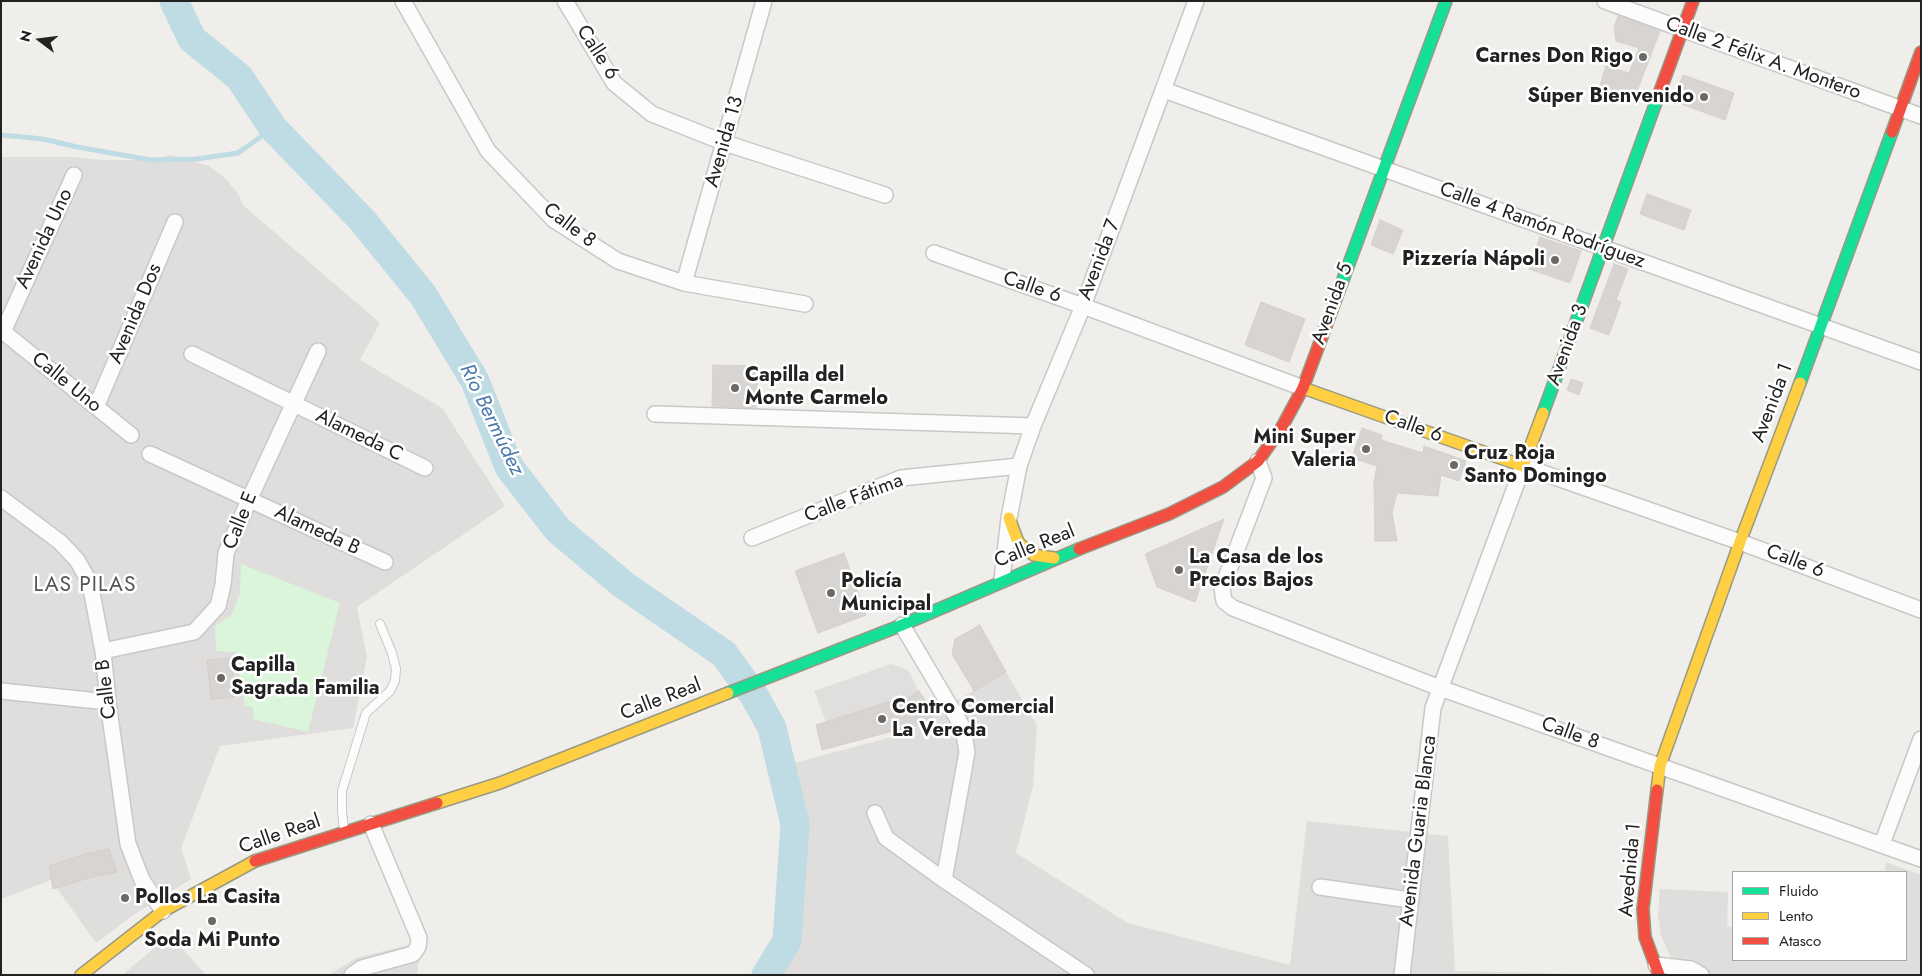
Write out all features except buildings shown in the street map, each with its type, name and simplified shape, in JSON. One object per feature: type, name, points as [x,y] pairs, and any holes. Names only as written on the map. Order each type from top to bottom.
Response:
[{"type":"main road","name":"Avenida 5","points":[[1258,461],[1282,427],[1303,388],[1446,1]]},
{"type":"main road","name":"Avenida 3","points":[[1523,466],[1604,249],[1692,1]]},
{"type":"main road","name":"Avenida 1","points":[[1660,766],[1740,542],[1822,326],[1921,52]]},
{"type":"main road","name":"Calle 6","points":[[1303,388],[1523,466]]},
{"type":"main road","name":"Calle Real","points":[[81,975],[162,911],[248,863],[500,783],[723,696],[783,670],[902,625],[1054,558],[1169,514],[1223,487],[1258,461]]},
{"type":"main road","points":[[1009,518],[1018,542],[1024,548],[1034,554],[1054,558]]},
{"type":"main road","name":"Avednida 1","points":[[1658,970],[1645,937],[1643,909],[1660,766]]},
{"type":"street","name":"Calle 8","points":[[403,1],[488,150],[554,220],[618,261],[684,283],[805,304]]},
{"type":"street","name":"Calle 6","points":[[565,1],[614,83],[652,114],[725,143],[885,195]]},
{"type":"street","name":"Avenida 13","points":[[684,283],[764,1]]},
{"type":"street","name":"Avenida 7","points":[[1002,580],[1009,518],[1019,466],[1033,426],[1083,306],[1196,1]]},
{"type":"street","name":"Calle 2 Félix A. Montero","points":[[1605,1],[1921,116]]},
{"type":"street","name":"Calle 4 Ramón Rodríguez","points":[[1164,90],[1921,362]]},
{"type":"street","name":"Avenida Uno","points":[[2,331],[74,175]]},
{"type":"street","name":"Avenida Dos","points":[[96,407],[175,222]]},
{"type":"street","name":"Calle 6","points":[[934,253],[1303,388]]},
{"type":"street","name":"Calle Uno","points":[[2,331],[131,435]]},
{"type":"street","name":"Calle E","points":[[102,651],[194,632],[218,606],[223,585],[226,553],[318,351]]},
{"type":"street","name":"Alameda C","points":[[192,354],[425,468]]},
{"type":"street","points":[[655,414],[1033,426]]},
{"type":"street","name":"Alameda B","points":[[150,454],[385,562]]},
{"type":"street","name":"Calle 8","points":[[1258,461],[1264,478],[1222,588],[1224,601],[1233,608],[1440,688],[1921,859]]},
{"type":"street","name":"Calle Fátima","points":[[752,538],[901,478],[1019,466]]},
{"type":"street","name":"Calle 6","points":[[1523,466],[1740,542],[1921,610]]},
{"type":"street","name":"Avenida 3","points":[[1440,688],[1523,466]]},
{"type":"street","name":"Calle B","points":[[2,501],[60,542],[77,560],[90,583],[102,651],[128,844],[142,880],[162,911]]},
{"type":"street","points":[[902,625],[963,728],[967,752],[944,880]]},
{"type":"street","name":"Avenida Guaria Blanca","points":[[1402,975],[1433,708],[1440,688]]},
{"type":"street","points":[[1,691],[108,702]]},
{"type":"street","points":[[1882,844],[1921,738]]},
{"type":"street","points":[[875,813],[886,838],[944,880],[1086,975]]},
{"type":"street","points":[[352,975],[362,968],[413,954],[418,947],[419,938],[371,824]]},
{"type":"street","points":[[1320,887],[1410,900]]},
{"type":"street","points":[[1658,970],[1692,969],[1701,975]]},
{"type":"lane","points":[[344,832],[342,791],[366,713],[390,691],[395,681],[396,669],[392,653],[380,624]]},
{"type":"shaded area","points":[[171,155],[209,166],[225,178],[239,195],[243,205],[380,323],[360,360],[442,408],[505,506],[357,607],[367,657],[353,728],[220,746],[181,848],[191,879],[135,914],[96,943],[51,880],[1,899],[1,157],[146,160]]},
{"type":"shaded area","points":[[891,664],[908,670],[919,691],[900,702],[897,699],[826,722],[814,691]]},
{"type":"shaded area","points":[[1006,672],[1037,726],[1033,786],[1016,853],[1128,923],[1290,965],[1307,821],[1448,836],[1455,971],[1633,975],[774,975],[793,943],[802,820],[787,765],[895,736]]},
{"type":"shaded area","points":[[1886,862],[1921,875],[1921,975],[1674,975],[1672,960],[1661,936],[1658,915],[1660,889],[1728,892],[1727,926],[1732,927],[1732,961],[1907,961],[1907,871],[1885,871]]},
{"type":"shaded area","points":[[170,935],[206,975],[122,975]]},
{"type":"shaded area","points":[[408,945],[420,948],[417,975],[329,975],[356,958]]},
{"type":"green space","points":[[241,564],[340,603],[308,732],[253,719],[253,707],[245,706],[236,652],[216,651],[215,626],[231,616],[240,593]]},
{"type":"waterway","name":"Río Bermúdez","points":[[174,1],[192,39],[239,77],[273,128],[362,220],[423,295],[475,381],[509,467],[558,530],[625,586],[724,654],[755,697],[772,728],[795,824],[787,941],[766,975]]},
{"type":"waterway","points":[[1,135],[43,139],[151,160],[197,159],[238,153],[273,128]]},
{"type":"traffic: fast","points":[[1337,296],[1446,1]]},
{"type":"traffic: fast","points":[[1543,413],[1659,94]]},
{"type":"traffic: fast","points":[[1800,383],[1892,132]]},
{"type":"traffic: fast","points":[[728,693],[902,625],[1079,549]]},
{"type":"traffic: slow","points":[[1657,790],[1660,766],[1740,542],[1800,383]]},
{"type":"traffic: slow","points":[[1303,388],[1523,466],[1543,413]]},
{"type":"traffic: slow","points":[[1009,518],[1018,542],[1024,548],[1034,555],[1054,558]]},
{"type":"traffic: slow","points":[[437,803],[500,783],[728,693]]},
{"type":"traffic: slow","points":[[81,975],[163,911],[255,861]]},
{"type":"traffic: jam","points":[[1659,94],[1693,1]]},
{"type":"traffic: jam","points":[[1892,132],[1921,52]]},
{"type":"traffic: jam","points":[[1079,549],[1169,514],[1223,487],[1258,461],[1282,427],[1303,388],[1337,296]]},
{"type":"traffic: jam","points":[[1657,790],[1643,909],[1645,937],[1659,975]]},
{"type":"traffic: jam","points":[[255,861],[437,803]]},
{"type":"place","name":"Carnes Don Rigo","points":[[1643,57]]},
{"type":"place","name":"Súper Bienvenido","points":[[1704,97]]},
{"type":"place","name":"Pizzería Nápoli","points":[[1555,260]]},
{"type":"place","name":"Capilla del Monte Carmelo","points":[[735,388]]},
{"type":"place","name":"Mini Super Valeria","points":[[1366,449]]},
{"type":"place","name":"Cruz Roja Santo Domingo","points":[[1454,465]]},
{"type":"place","name":"La Casa de los Precios Bajos","points":[[1179,570]]},
{"type":"place","name":"Policía Municipal","points":[[831,593]]},
{"type":"place","name":"Capilla Sagrada Familia","points":[[221,678]]},
{"type":"place","name":"Centro Comercial La Vereda","points":[[882,719]]},
{"type":"place","name":"Pollos La Casita","points":[[125,898]]},
{"type":"place","name":"Soda Mi Punto","points":[[212,921]]},
{"type":"district","name":"LAS PILAS","points":[[85,586]]}]
